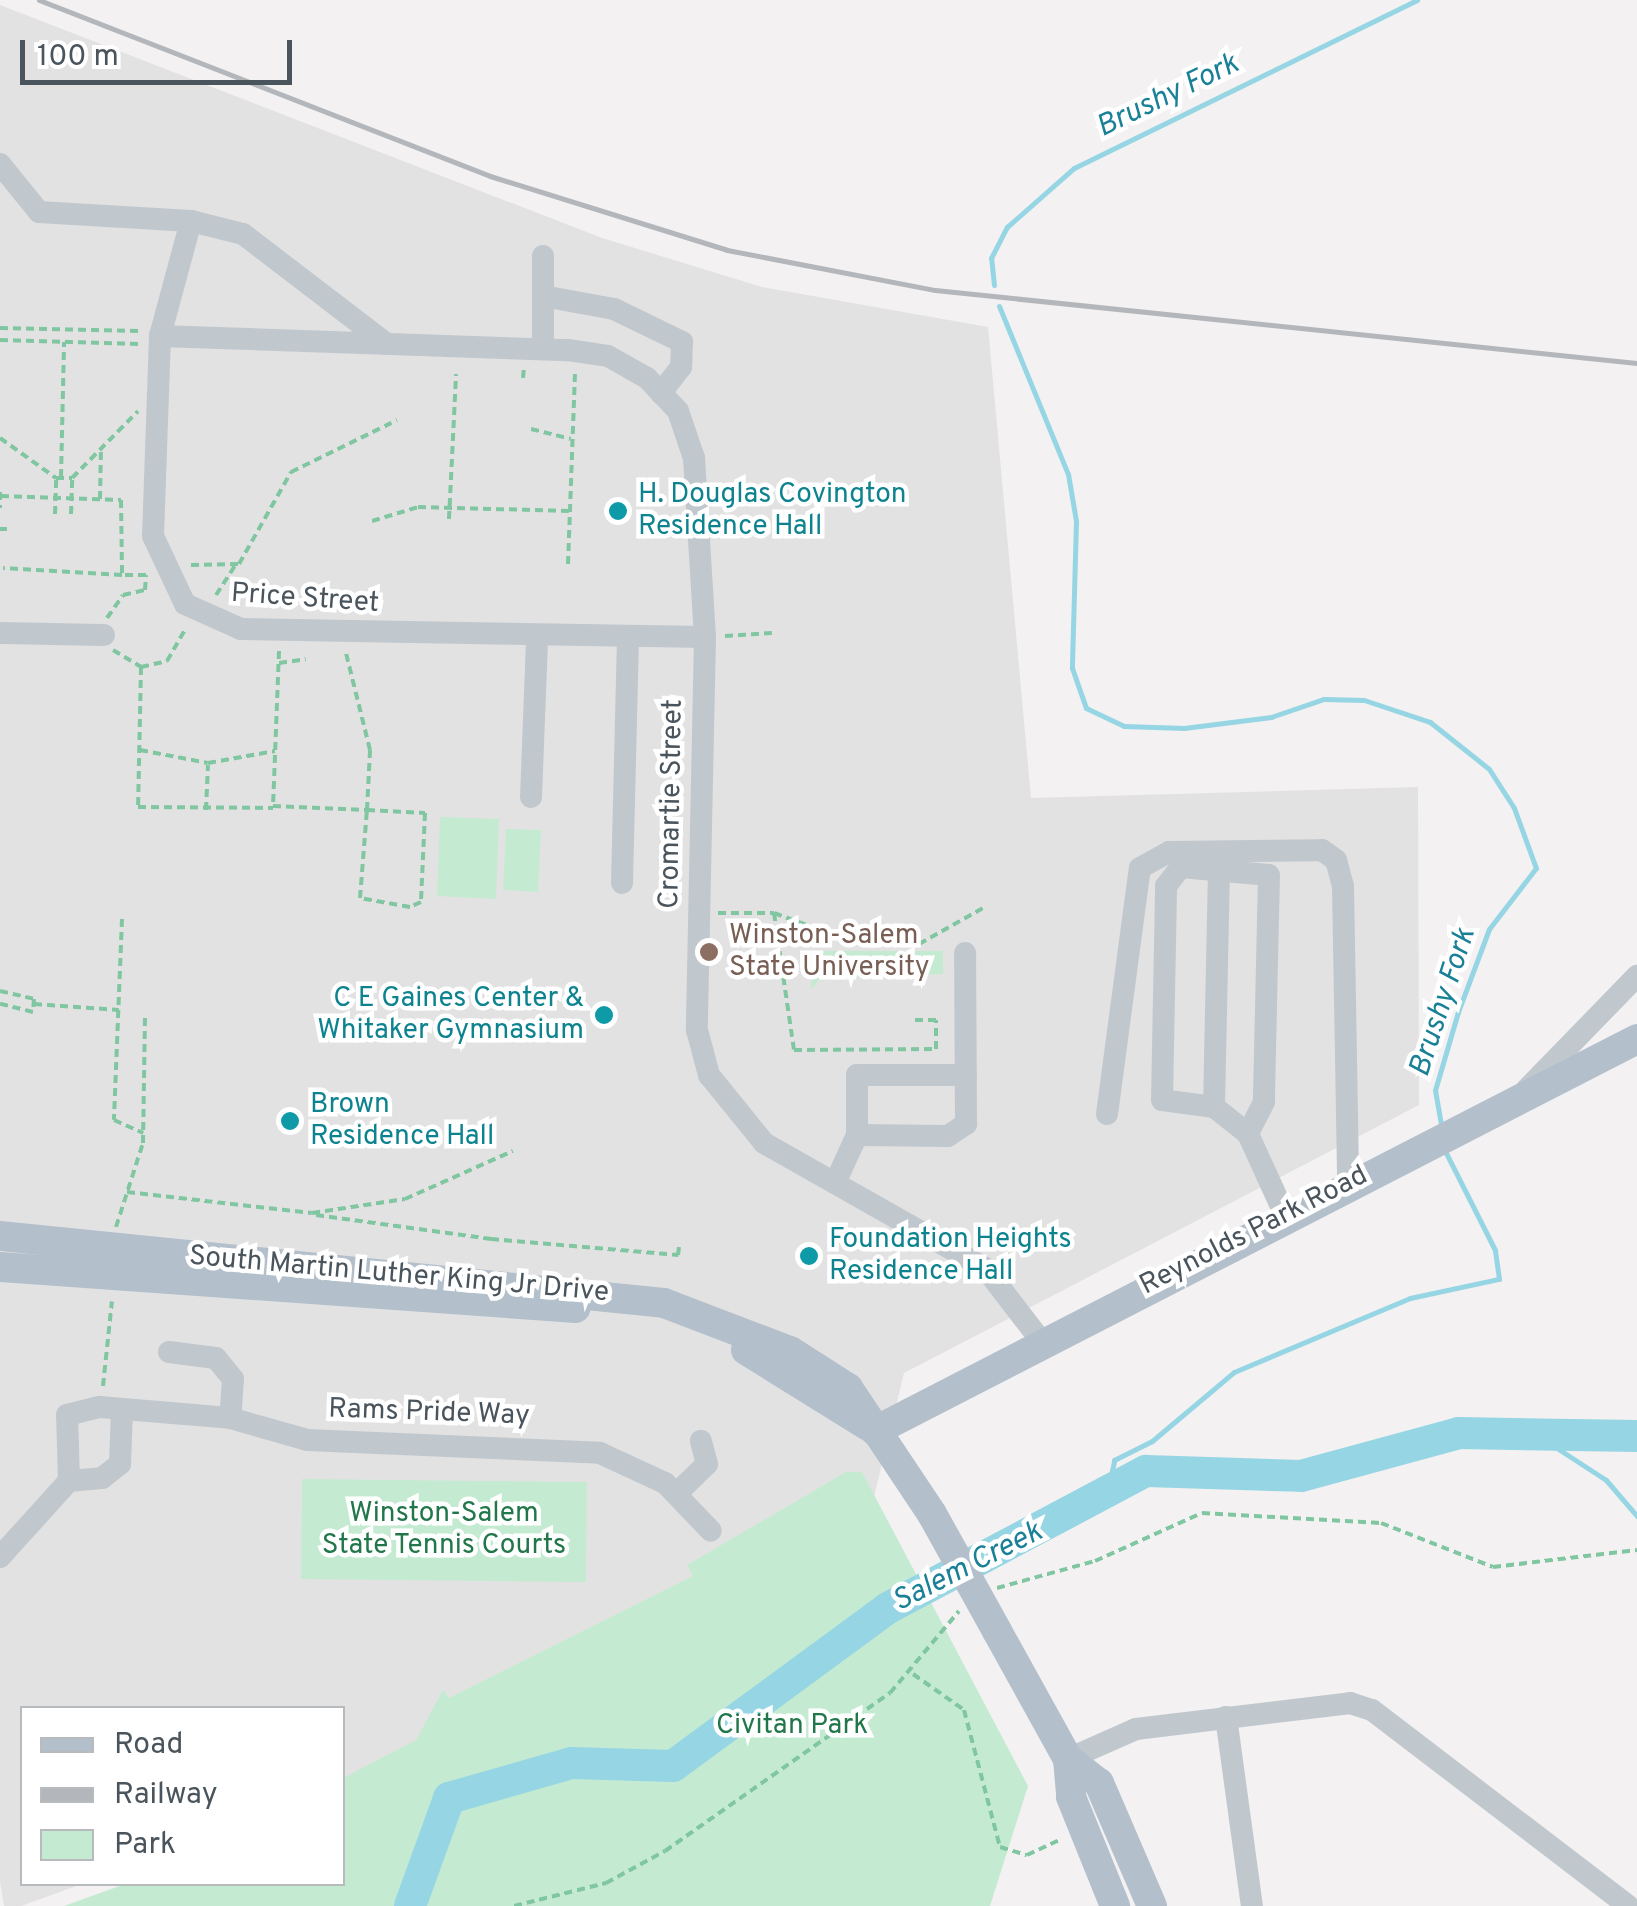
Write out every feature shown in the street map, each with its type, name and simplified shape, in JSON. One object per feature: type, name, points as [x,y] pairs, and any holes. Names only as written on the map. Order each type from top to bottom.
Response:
[{"type":"main road","name":"Reynolds Park Road","points":[[875,1430],[1284,1213],[1524,1092],[1637,1040]]},
{"type":"main road","name":"South Martin Luther King Jr Drive","points":[[0,1236],[113,1264]]},
{"type":"main road","name":"South Martin Luther King Jr Drive","points":[[0,1267],[113,1264],[485,1278],[664,1303],[803,1360],[848,1388],[932,1514],[1068,1759],[1099,1784],[1152,1906]]},
{"type":"main road","name":"South Martin Luther King Jr Drive","points":[[1068,1759],[1070,1797],[1115,1906]]},
{"type":"street","points":[[0,164],[39,212],[192,222],[268,248],[386,344]]},
{"type":"street","name":"Price Street","points":[[192,222],[157,337],[153,536],[174,588],[201,615],[241,629],[349,639],[705,637]]},
{"type":"street","points":[[543,256],[548,357]]},
{"type":"street","points":[[543,296],[614,309],[682,342],[681,368],[661,394]]},
{"type":"street","name":"Cromartie Street","points":[[157,337],[386,344],[548,357],[608,356],[661,394],[688,428],[694,458],[705,637],[701,1053],[739,1120],[835,1183],[985,1268],[1042,1342]]},
{"type":"street","points":[[0,633],[104,635]]},
{"type":"street","points":[[531,797],[537,638]]},
{"type":"street","points":[[622,883],[635,640]]},
{"type":"street","points":[[1107,1114],[1140,868],[1169,852],[1322,850],[1336,860],[1343,886],[1348,1181]]},
{"type":"street","points":[[1214,1107],[1219,867]]},
{"type":"street","points":[[1248,1134],[1264,1102],[1269,875],[1219,867],[1169,873],[1162,1100],[1214,1107],[1248,1134],[1284,1213]]},
{"type":"street","points":[[857,1135],[958,1133],[966,1075],[965,953]]},
{"type":"street","points":[[1524,1092],[1637,976]]},
{"type":"street","points":[[835,1183],[857,1135],[858,1074],[966,1075]]},
{"type":"street","points":[[169,1352],[216,1358],[233,1379],[230,1418]]},
{"type":"street","points":[[0,1557],[69,1481],[102,1478],[120,1464],[111,1408],[67,1415],[69,1481]]},
{"type":"street","name":"Rams Pride Way","points":[[111,1408],[230,1418],[307,1440],[600,1454],[676,1494],[711,1531]]},
{"type":"street","points":[[676,1494],[706,1464],[702,1442]]},
{"type":"street","points":[[1068,1759],[1122,1732],[1317,1704],[1372,1710],[1628,1906]]},
{"type":"street","points":[[1226,1716],[1252,1906]]},
{"type":"path","points":[[0,328],[157,337]]},
{"type":"path","points":[[0,340],[64,342],[157,337]]},
{"type":"path","points":[[55,514],[64,342]]},
{"type":"path","points":[[523,378],[524,360],[548,357],[576,362],[568,564]]},
{"type":"path","points":[[450,519],[456,374]]},
{"type":"path","points":[[71,514],[72,478],[147,402]]},
{"type":"path","points":[[201,615],[291,472],[397,420]]},
{"type":"path","points":[[531,429],[572,438]]},
{"type":"path","points":[[0,438],[59,477],[72,478]]},
{"type":"path","points":[[100,501],[102,448]]},
{"type":"path","points":[[0,508],[0,494],[121,500],[122,574]]},
{"type":"path","points":[[372,521],[450,508],[569,511]]},
{"type":"path","points":[[180,556],[196,567],[235,566]]},
{"type":"path","points":[[1,567],[146,575],[145,590],[116,602],[104,635],[119,657],[141,667],[168,662],[180,631]]},
{"type":"path","points":[[705,637],[772,634]]},
{"type":"path","points":[[273,806],[367,810],[425,813],[421,902],[360,898],[367,810],[370,750],[349,639]]},
{"type":"path","points":[[141,667],[138,807],[274,813],[279,641]]},
{"type":"path","points":[[279,663],[306,659]]},
{"type":"path","points":[[140,750],[208,763],[275,751]]},
{"type":"path","points":[[206,810],[208,763]]},
{"type":"path","points":[[708,913],[774,913],[858,944],[918,944],[985,907]]},
{"type":"path","points":[[774,913],[794,1050],[936,1049],[936,1020],[914,1020]]},
{"type":"path","points":[[122,919],[114,1120],[143,1134]]},
{"type":"path","points":[[0,991],[34,1004],[118,1010]]},
{"type":"path","points":[[0,1004],[33,1012],[34,1004]]},
{"type":"path","points":[[111,1408],[113,1264],[143,1134],[145,1016]]},
{"type":"path","points":[[312,1213],[405,1199],[513,1150]]},
{"type":"path","points":[[127,1192],[491,1239],[678,1255],[679,1248]]},
{"type":"path","points":[[982,1597],[1202,1513],[1381,1522],[1494,1566],[1637,1550]]},
{"type":"path","points":[[514,1906],[606,1883],[666,1852],[912,1674],[967,1606]]},
{"type":"path","points":[[912,1674],[964,1710],[1000,1847],[1027,1855],[1085,1828]]},
{"type":"shaded area","name":"Winston-Salem State University","points":[[0,5],[602,238],[762,287],[988,327],[1031,798],[1418,787],[1419,1105],[904,1373],[871,1509],[345,1786],[345,1706],[20,1706],[20,1886],[76,1886],[21,1906],[4,1906],[0,1882]]},
{"type":"green space","points":[[440,817],[499,819],[496,899],[437,896]]},
{"type":"green space","points":[[506,829],[541,830],[538,892],[503,890]]},
{"type":"green space","points":[[812,951],[943,951],[943,974],[820,979],[811,990]]},
{"type":"green space","name":"Civitan Park","points":[[846,1472],[862,1472],[1028,1786],[990,1906],[64,1906],[119,1886],[345,1886],[345,1777],[416,1740],[443,1690],[449,1698],[693,1576],[687,1565]]},
{"type":"green space","name":"Winston-Salem State Tennis Courts","points":[[302,1479],[587,1482],[586,1582],[301,1579]]},
{"type":"waterway","name":"Brushy Fork","points":[[994,285],[991,258],[1007,227],[1074,168],[1417,0]]},
{"type":"waterway","name":"Brushy Fork","points":[[999,306],[1068,474],[1076,521],[1072,668],[1086,708],[1124,726],[1184,728],[1271,717],[1324,699],[1364,700],[1430,722],[1489,769],[1514,808],[1536,868],[1489,929],[1458,1012],[1435,1090],[1442,1130]]},
{"type":"waterway","name":"Brushy Fork","points":[[1106,1499],[1114,1460],[1152,1441],[1234,1372],[1410,1298],[1499,1279],[1495,1250],[1445,1151]]},
{"type":"waterway","points":[[1526,1428],[1606,1480],[1637,1516]]},
{"type":"waterway","name":"Salem Creek","points":[[410,1906],[449,1798],[572,1763],[673,1766],[888,1608],[1146,1471],[1301,1476],[1459,1433],[1637,1436]]},
{"type":"railway","points":[[39,0],[490,176],[727,250],[935,290],[1637,363]]},
{"type":"place","name":"H. Douglas Covington Residence Hall","points":[[618,511]]},
{"type":"place","name":"Winston-Salem State University","points":[[709,952]]},
{"type":"place","name":"C E Gaines Center & Whitaker Gymnasium","points":[[604,1015]]},
{"type":"place","name":"Brown Residence Hall","points":[[290,1121]]},
{"type":"place","name":"Foundation Heights Residence Hall","points":[[809,1256]]}]
